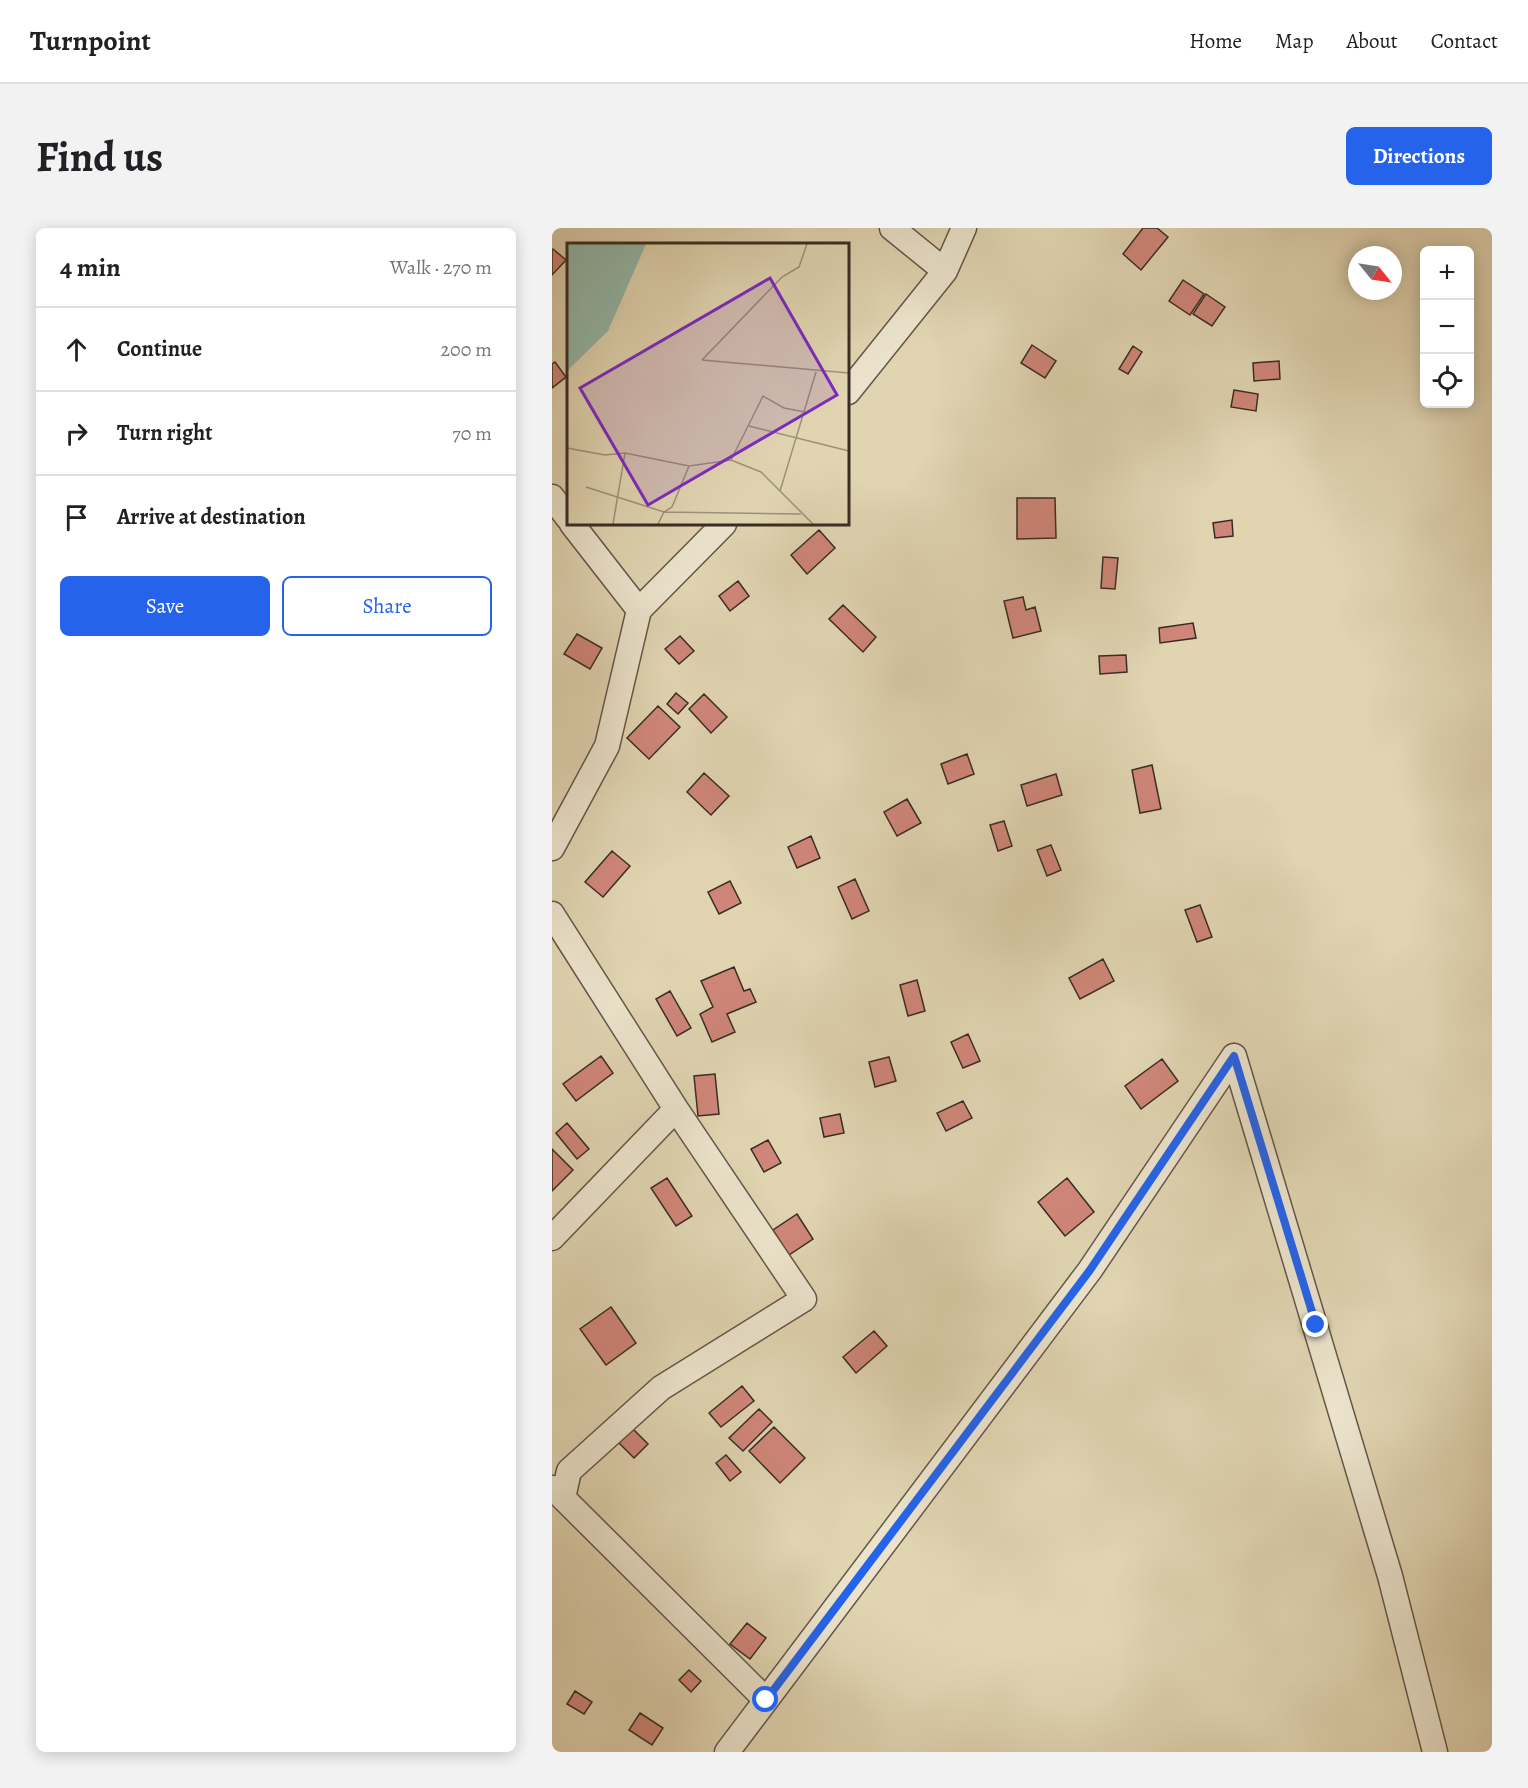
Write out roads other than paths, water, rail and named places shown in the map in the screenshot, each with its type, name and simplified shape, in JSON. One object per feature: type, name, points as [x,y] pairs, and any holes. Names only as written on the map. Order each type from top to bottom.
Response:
[{"type":"street","points":[[892,228],[945,271]]},
{"type":"street","points":[[849,391],[945,271],[964,228]]},
{"type":"street","points":[[552,497],[567,517]]},
{"type":"street","points":[[573,525],[639,610]]},
{"type":"street","points":[[552,848],[607,746],[639,610],[723,525]]},
{"type":"street","points":[[552,914],[676,1109],[804,1299],[661,1388],[569,1471],[557,1493],[766,1700]]},
{"type":"street","points":[[727,1752],[1090,1270],[1234,1056],[1390,1576],[1435,1752]]},
{"type":"street","points":[[552,1238],[676,1109]]}]
